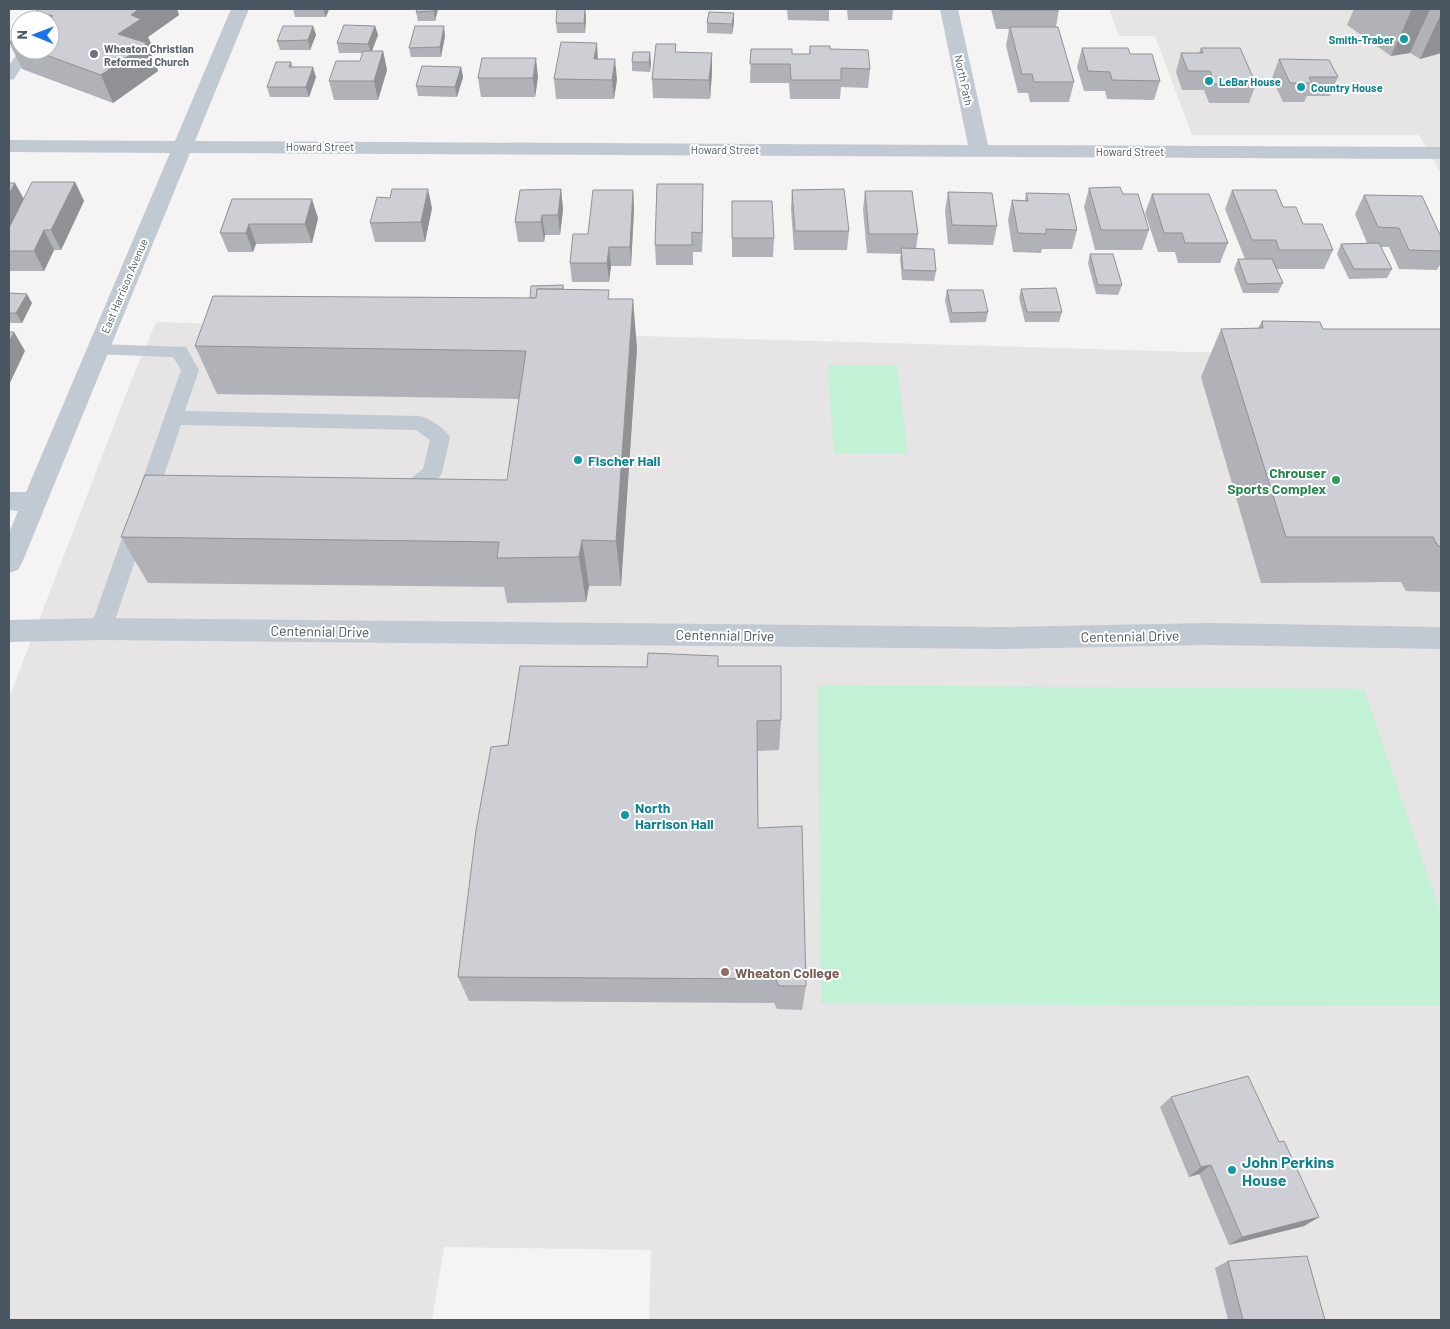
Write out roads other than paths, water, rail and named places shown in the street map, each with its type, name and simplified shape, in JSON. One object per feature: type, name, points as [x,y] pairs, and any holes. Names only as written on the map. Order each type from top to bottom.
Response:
[{"type":"street","name":"East Harrison Avenue","points":[[9,563],[240,9]]},
{"type":"street","name":"North Path","points":[[949,9],[979,150]]},
{"type":"street","name":"Howard Street","points":[[9,146],[1441,153]]},
{"type":"street","points":[[9,501],[34,502]]},
{"type":"street","name":"Centennial Drive","points":[[9,631],[101,629],[1002,638],[1209,634],[1441,638]]},
{"type":"lane","points":[[9,76],[19,60]]},
{"type":"lane","points":[[98,350],[179,351],[190,370],[173,418],[158,488],[101,629]]},
{"type":"lane","points":[[173,418],[420,423],[440,437],[432,473],[409,491],[380,491]]},
{"type":"place","name":"Smith-Traber","points":[[1404,39]]},
{"type":"place","name":"Wheaton Christian Reformed Church","points":[[94,54]]},
{"type":"place","name":"LeBar House","points":[[1209,81]]},
{"type":"place","name":"Country House","points":[[1301,87]]},
{"type":"place","name":"Fischer Hall","points":[[578,460]]},
{"type":"place","name":"Chrouser Sports Complex","points":[[1336,480]]},
{"type":"place","name":"North Harrison Hall","points":[[625,815]]},
{"type":"place","name":"Wheaton College","points":[[725,972]]},
{"type":"place","name":"John Perkins House","points":[[1232,1170]]}]
